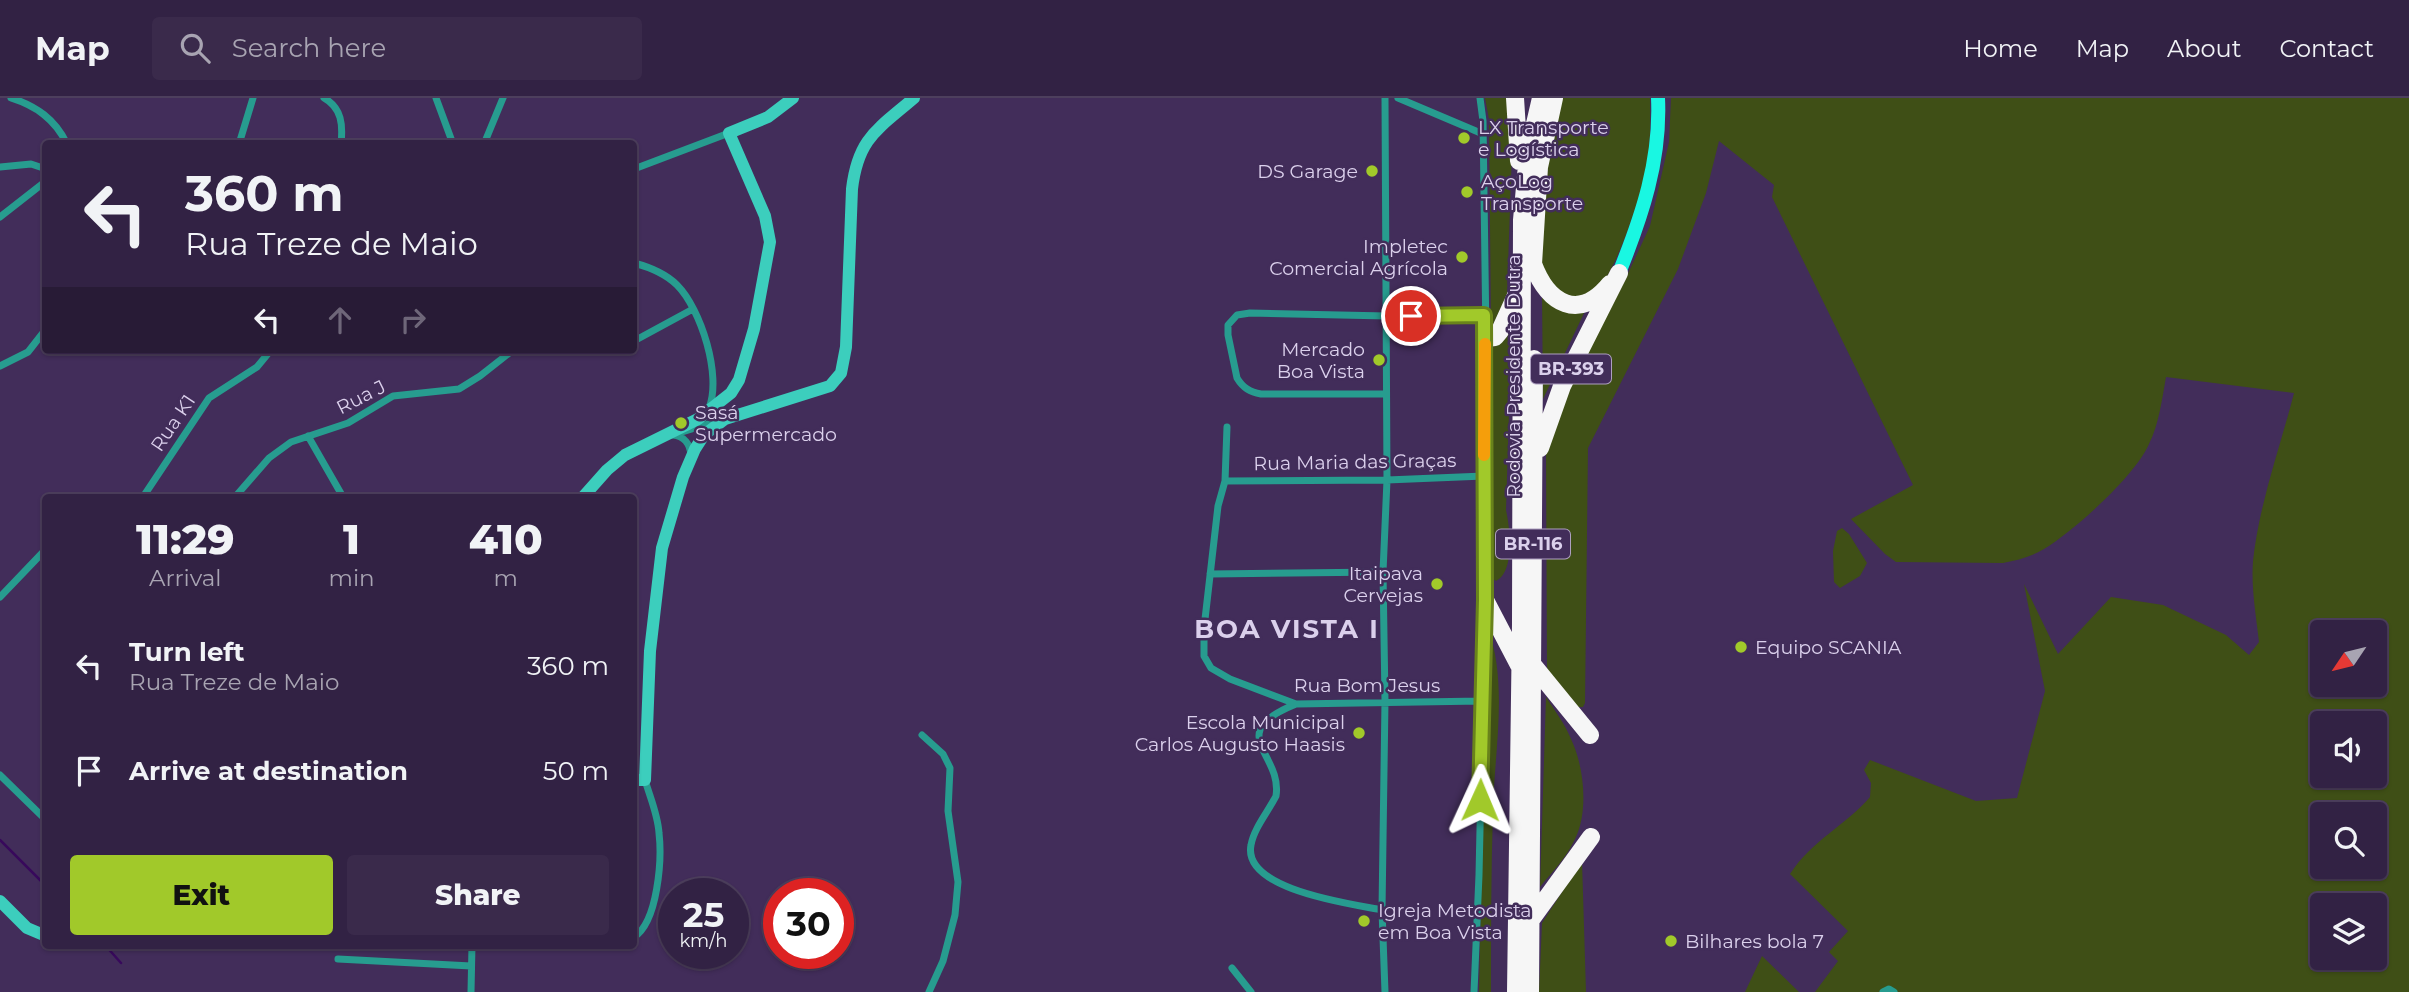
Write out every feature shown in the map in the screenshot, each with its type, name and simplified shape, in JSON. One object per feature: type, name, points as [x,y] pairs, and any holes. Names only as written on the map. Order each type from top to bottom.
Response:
[{"type":"highway","points":[[1515,98],[1522,220]]},
{"type":"highway","name":"Rodovia Presidente Dutra","points":[[1530,992],[1522,220],[1528,154],[1541,98]]},
{"type":"highway","name":"Rodovia Presidente Dutra","points":[[1516,992],[1518,836],[1534,469],[1533,264],[1539,167],[1554,98]]},
{"type":"highway","name":"BR-393","points":[[1533,264],[1547,292],[1567,304],[1591,301],[1605,290],[1619,273]]},
{"type":"highway","name":"BR-393","points":[[1534,469],[1562,386],[1619,273]]},
{"type":"highway","points":[[1486,338],[1495,337],[1500,331],[1522,282]]},
{"type":"highway","points":[[1485,600],[1526,666],[1590,736]]},
{"type":"highway","points":[[1505,992],[1518,836]]},
{"type":"highway","points":[[1530,921],[1591,837]]},
{"type":"main road","name":"BR-393","points":[[1619,273],[1634,235],[1652,173],[1657,140],[1658,98]]},
{"type":"street","points":[[11,98],[39,109],[55,125],[64,140]]},
{"type":"street","points":[[240,140],[253,98]]},
{"type":"street","points":[[324,98],[334,106],[341,118],[341,140]]},
{"type":"street","points":[[436,98],[452,140]]},
{"type":"street","points":[[486,140],[503,98]]},
{"type":"street","points":[[637,168],[768,117],[793,98]]},
{"type":"street","points":[[586,494],[616,461],[635,449],[707,416],[730,408],[820,391],[834,383],[841,373],[846,347],[852,189],[856,163],[863,145],[873,132],[914,98]]},
{"type":"street","points":[[1385,98],[1387,480],[1382,910],[1385,992]]},
{"type":"street","points":[[1398,98],[1483,134]]},
{"type":"street","points":[[1474,992],[1485,600],[1486,338],[1480,98]]},
{"type":"street","points":[[691,456],[704,435],[730,408],[754,329],[770,242],[765,216],[729,133]]},
{"type":"street","points":[[0,167],[31,164],[42,168]]},
{"type":"street","points":[[0,217],[42,184]]},
{"type":"street","points":[[637,264],[656,270],[673,281],[693,309],[707,345],[713,389],[712,401],[664,535],[662,548],[639,780],[659,830],[660,856],[649,919],[637,935]]},
{"type":"street","points":[[637,339],[693,309]]},
{"type":"street","points":[[1386,394],[1261,394],[1246,389],[1237,378],[1228,325],[1237,315],[1250,313],[1484,315]]},
{"type":"street","points":[[0,366],[28,352],[42,334]]},
{"type":"street","name":"Rua K1","points":[[145,494],[209,398],[257,367],[268,354]]},
{"type":"street","name":"Rua J","points":[[238,494],[275,452],[291,442],[359,418],[393,396],[458,389],[508,354]]},
{"type":"street","points":[[713,389],[730,408]]},
{"type":"street","points":[[658,438],[673,435],[707,416],[730,408]]},
{"type":"street","name":"Rua Bom Jesus","points":[[1227,427],[1225,481],[1218,506],[1204,628],[1204,656],[1216,673],[1296,704],[1481,701]]},
{"type":"street","points":[[673,435],[687,442],[691,456]]},
{"type":"street","points":[[308,436],[341,494]]},
{"type":"street","name":"Rua Maria das Graças","points":[[1225,481],[1387,480],[1484,476]]},
{"type":"street","points":[[0,597],[42,552]]},
{"type":"street","points":[[1210,573],[1384,572]]},
{"type":"street","points":[[1296,704],[1265,721],[1259,735],[1261,747],[1273,771],[1277,790],[1253,838],[1251,856],[1258,870],[1282,885],[1382,910]]},
{"type":"street","points":[[922,735],[943,754],[950,768],[948,811],[958,882],[955,915],[943,961],[929,992]]},
{"type":"street","points":[[0,775],[42,816]]},
{"type":"street","points":[[0,901],[27,928],[42,934]]},
{"type":"street","points":[[471,992],[472,949]]},
{"type":"street","points":[[338,959],[471,966]]},
{"type":"street","points":[[1232,968],[1251,992]]},
{"type":"street","points":[[1882,992],[1889,989],[1894,992]]},
{"type":"green space","points":[[1485,98],[1510,98],[1512,150],[1507,295],[1491,329],[1489,119]]},
{"type":"green space","points":[[1562,98],[1650,98],[1650,143],[1646,170],[1620,250],[1603,283],[1595,292],[1570,301],[1540,277],[1548,162]]},
{"type":"green space","points":[[1671,98],[2409,98],[2409,992],[1815,992],[1838,961],[1829,952],[1848,931],[1790,874],[1809,851],[1870,797],[1871,783],[1864,770],[1870,760],[1976,801],[2017,798],[2045,691],[2024,584],[2058,654],[2111,597],[2163,605],[2226,635],[2249,655],[2259,642],[2253,581],[2256,540],[2294,393],[2166,377],[2155,428],[2142,457],[2118,487],[2057,541],[2034,554],[2003,563],[1896,562],[1851,519],[1913,485],[1772,197],[1774,185],[1719,141],[1706,193],[1678,269],[1588,448],[1585,703],[1583,707],[1577,707],[1548,673],[1547,666],[1546,452],[1555,412],[1625,280],[1650,226],[1669,142]]},
{"type":"green space","points":[[1542,294],[1586,309],[1543,399]]},
{"type":"green space","points":[[1512,314],[1506,510],[1510,549],[1506,569],[1496,581],[1488,575],[1492,437],[1487,405],[1487,380],[1493,348]]},
{"type":"green space","points":[[1842,528],[1849,534],[1867,563],[1860,576],[1840,588],[1834,582],[1833,551],[1837,531]]},
{"type":"green space","points":[[1487,626],[1497,670],[1499,717],[1492,834],[1491,992],[1479,992]]},
{"type":"green space","points":[[1546,697],[1566,728],[1575,750],[1582,775],[1583,802],[1579,828],[1572,846],[1540,887]]},
{"type":"green space","points":[[1582,861],[1586,992],[1539,992],[1542,923]]},
{"type":"green space","points":[[1762,956],[1799,992],[1745,992]]},
{"type":"waterway","points":[[0,840],[42,882]]},
{"type":"waterway","points":[[109,949],[121,963]]},
{"type":"slow traffic","points":[[1484,455],[1485,344]]},
{"type":"place","name":"LX Transporte e Logística","points":[[1464,138]]},
{"type":"place","name":"DS Garage","points":[[1372,171]]},
{"type":"place","name":"AçoLog Transporte","points":[[1467,192]]},
{"type":"place","name":"Impletec Comercial Agrícola","points":[[1462,257]]},
{"type":"place","name":"Mercado Boa Vista","points":[[1379,360]]},
{"type":"place","name":"Sasá Supermercado","points":[[681,423]]},
{"type":"place","name":"Itaipava Cervejas","points":[[1437,584]]},
{"type":"place","name":"Equipo SCANIA","points":[[1741,647]]},
{"type":"place","name":"Escola Municipal Carlos Augusto Haasis","points":[[1359,733]]},
{"type":"place","name":"Igreja Metodista em Boa Vista","points":[[1364,921]]},
{"type":"place","name":"Bilhares bola 7","points":[[1671,941]]},
{"type":"district","name":"BOA VISTA I","points":[[1287,629]]},
{"type":"route","points":[[1411,316],[1484,315],[1485,600],[1480,800]]}]
